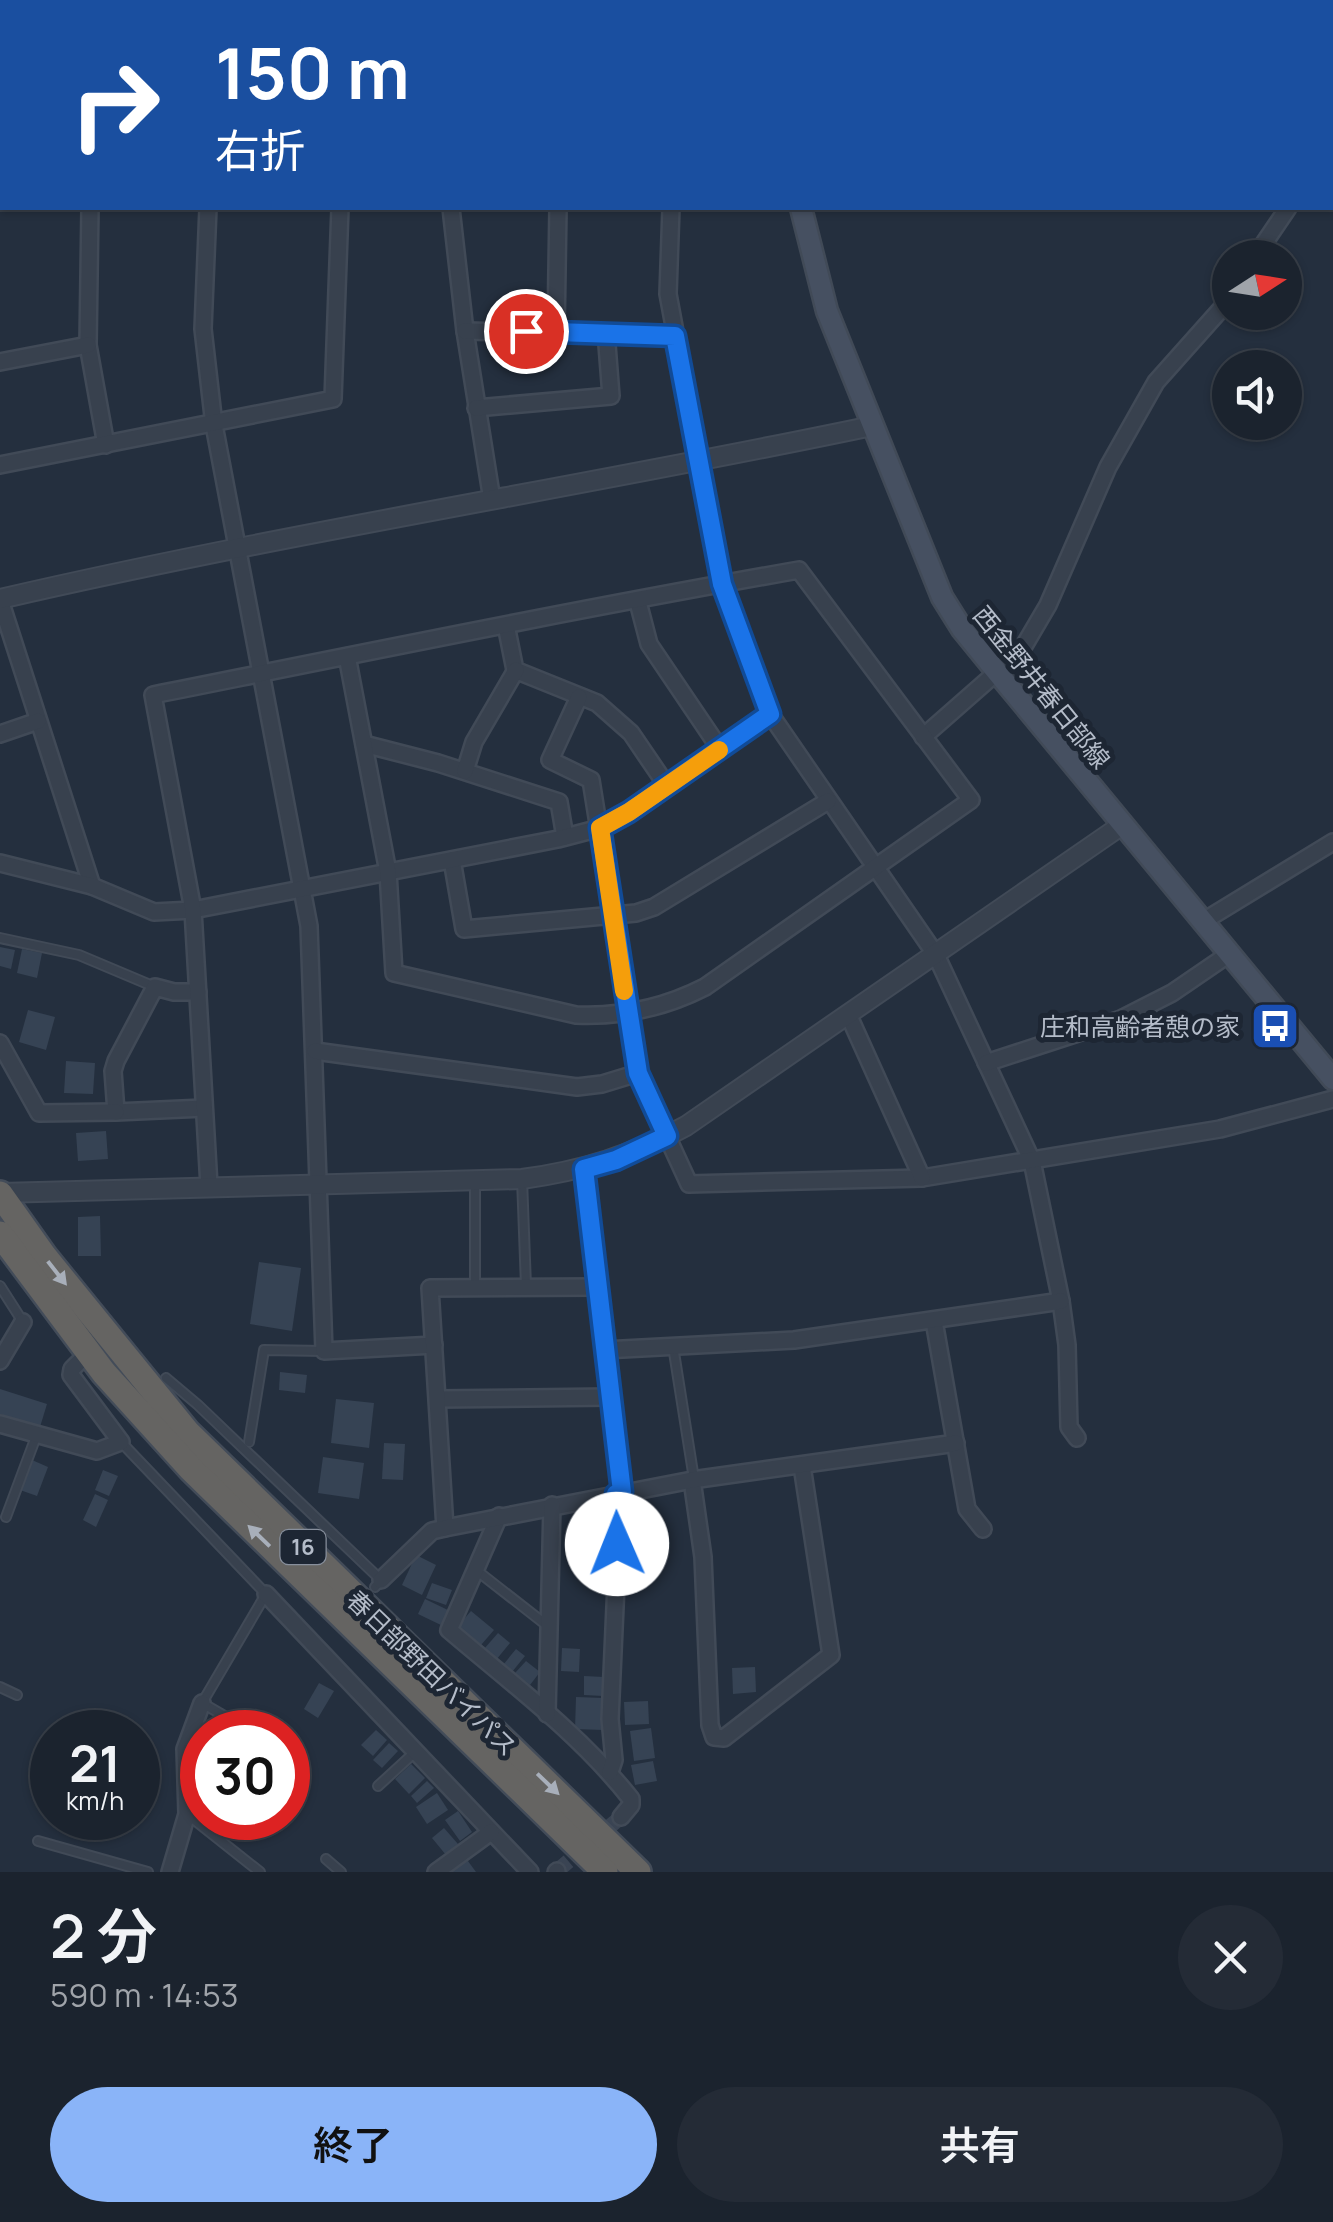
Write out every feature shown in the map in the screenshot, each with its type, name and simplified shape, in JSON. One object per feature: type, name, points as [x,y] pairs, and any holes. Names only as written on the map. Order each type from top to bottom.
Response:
[{"type":"highway","name":"春日部野田バイパス","points":[[0,1193],[44,1256],[157,1383],[229,1476],[638,1872]]},
{"type":"highway","name":"春日部野田バイパス","points":[[0,1234],[88,1353],[190,1468],[605,1872]]},
{"type":"main road","name":"西金野井春日部線","points":[[802,210],[827,311],[942,596],[962,628],[1122,826],[1333,1079]]},
{"type":"street","points":[[90,210],[88,345],[106,445]]},
{"type":"street","points":[[208,210],[204,329],[214,424],[304,888],[313,966],[324,1351],[434,1346]]},
{"type":"street","points":[[0,465],[333,398],[340,210]]},
{"type":"street","points":[[451,210],[465,331],[492,500]]},
{"type":"street","points":[[556,332],[558,210]]},
{"type":"street","points":[[672,210],[668,294],[722,584],[770,714],[936,955],[1032,1161],[1061,1300],[1067,1345],[1069,1426],[1076,1438]]},
{"type":"street","points":[[1266,240],[1287,210]]},
{"type":"street","points":[[923,736],[1001,676],[1048,605],[1108,467],[1156,382],[1212,319]]},
{"type":"street","points":[[465,331],[675,336]]},
{"type":"street","points":[[476,408],[611,396],[606,332]]},
{"type":"street","points":[[0,362],[88,345]]},
{"type":"street","points":[[92,886],[0,600],[872,426]]},
{"type":"street","points":[[209,1186],[193,910],[152,695],[347,656],[799,570],[971,800],[705,987],[680,1000],[627,1013],[576,1014],[394,974],[388,872],[347,656]]},
{"type":"street","points":[[638,602],[649,644],[720,749]]},
{"type":"street","points":[[465,771],[474,742],[516,670],[506,626]]},
{"type":"street","points":[[516,670],[597,702],[631,733],[668,786]]},
{"type":"street","points":[[579,697],[550,760],[591,780],[638,1073],[689,1184],[922,1178],[1220,1128],[1333,1099]]},
{"type":"street","points":[[0,862],[92,886],[154,912],[193,910],[600,828],[770,714]]},
{"type":"street","points":[[0,734],[38,721]]},
{"type":"street","points":[[364,744],[465,771],[558,802],[566,837]]},
{"type":"street","points":[[452,860],[464,929],[613,918],[654,907],[828,801]]},
{"type":"street","points":[[0,1193],[522,1179],[616,1160],[667,1136],[1122,826]]},
{"type":"street","points":[[1202,922],[1333,842]]},
{"type":"street","points":[[986,1063],[1121,1019],[1172,993],[1228,954]]},
{"type":"street","points":[[116,1112],[116,1060],[155,987],[198,992]]},
{"type":"street","points":[[848,1014],[922,1178]]},
{"type":"street","points":[[0,1043],[40,1113],[204,1108]]},
{"type":"street","points":[[316,1051],[565,1086],[602,1084],[638,1073]]},
{"type":"street","points":[[584,1169],[619,1493],[610,1719],[614,1760],[610,1772]]},
{"type":"street","points":[[446,1528],[430,1288],[597,1287]]},
{"type":"street","points":[[604,1350],[794,1340],[1061,1300]]},
{"type":"street","points":[[934,1321],[967,1510],[982,1529]]},
{"type":"street","points":[[0,1361],[23,1322]]},
{"type":"street","points":[[0,1424],[97,1450],[122,1442],[71,1375],[88,1353]]},
{"type":"street","points":[[438,1399],[610,1397]]},
{"type":"street","points":[[378,1583],[432,1531],[693,1480],[956,1443]]},
{"type":"street","points":[[693,1480],[703,1557],[710,1725],[714,1737],[724,1738],[831,1656],[802,1466]]},
{"type":"street","points":[[547,1714],[552,1505]]},
{"type":"street","points":[[499,1516],[448,1630],[610,1772],[631,1799],[631,1805],[620,1817]]},
{"type":"street","points":[[266,1594],[323,1645],[414,1752],[530,1872]]},
{"type":"street","points":[[201,1710],[202,1703]]},
{"type":"street","points":[[436,1872],[492,1832]]},
{"type":"street","points":[[170,1872],[180,1838]]},
{"type":"lane","points":[[0,938],[79,955],[155,987]]},
{"type":"lane","points":[[522,1179],[526,1286]]},
{"type":"lane","points":[[475,1181],[475,1288]]},
{"type":"lane","points":[[0,1286],[23,1322]]},
{"type":"lane","points":[[673,1346],[693,1480]]},
{"type":"lane","points":[[250,1442],[264,1350],[324,1351]]},
{"type":"lane","points":[[157,1383],[198,1405],[378,1583]]},
{"type":"lane","points":[[6,1517],[37,1434]]},
{"type":"lane","points":[[122,1442],[266,1594],[202,1703],[214,1710]]},
{"type":"lane","points":[[476,1570],[549,1627]]},
{"type":"lane","points":[[0,1687],[17,1694]]},
{"type":"lane","points":[[378,1786],[414,1752]]},
{"type":"lane","points":[[38,1840],[148,1872]]},
{"type":"lane","points":[[220,1840],[260,1872]]},
{"type":"lane","points":[[326,1859],[341,1872]]},
{"type":"building","points":[[0,947],[15,950],[11,969],[0,966]]},
{"type":"building","points":[[22,949],[42,953],[37,978],[17,973]]},
{"type":"building","points":[[28,1010],[55,1017],[46,1050],[19,1042]]},
{"type":"building","points":[[66,1061],[95,1063],[93,1094],[64,1093]]},
{"type":"building","points":[[106,1131],[108,1159],[78,1161],[76,1133]]},
{"type":"building","points":[[100,1216],[101,1256],[78,1256],[78,1217]]},
{"type":"building","points":[[259,1262],[301,1268],[292,1331],[250,1324]]},
{"type":"building","points":[[280,1372],[307,1375],[305,1393],[279,1390]]},
{"type":"building","points":[[0,1389],[47,1404],[40,1427],[0,1414]]},
{"type":"building","points":[[336,1399],[374,1403],[369,1448],[331,1443]]},
{"type":"building","points":[[384,1443],[405,1444],[403,1480],[382,1479]]},
{"type":"building","points":[[323,1457],[364,1463],[359,1499],[318,1493]]},
{"type":"building","points":[[32,1460],[48,1467],[37,1496],[20,1490]]},
{"type":"building","points":[[103,1470],[118,1476],[109,1496],[95,1490]]},
{"type":"building","points":[[95,1494],[108,1500],[96,1527],[83,1520]]},
{"type":"building","points":[[416,1555],[436,1565],[422,1595],[402,1585]]},
{"type":"building","points":[[432,1583],[452,1590],[446,1605],[426,1598]]},
{"type":"building","points":[[425,1599],[450,1611],[443,1626],[418,1614]]},
{"type":"building","points":[[471,1611],[494,1630],[481,1645],[458,1626]]},
{"type":"building","points":[[498,1633],[510,1643],[496,1660],[484,1649]]},
{"type":"building","points":[[562,1648],[580,1649],[579,1672],[561,1671]]},
{"type":"building","points":[[516,1649],[525,1656],[512,1672],[503,1665]]},
{"type":"building","points":[[526,1661],[540,1672],[530,1685],[515,1673]]},
{"type":"building","points":[[755,1667],[756,1692],[733,1694],[732,1668]]},
{"type":"building","points":[[584,1676],[604,1677],[603,1696],[584,1695]]},
{"type":"building","points":[[319,1683],[334,1691],[318,1718],[304,1709]]},
{"type":"building","points":[[576,1697],[603,1698],[603,1730],[575,1729]]},
{"type":"building","points":[[648,1701],[649,1724],[625,1725],[624,1702]]},
{"type":"building","points":[[651,1728],[655,1758],[634,1761],[630,1731]]},
{"type":"building","points":[[376,1730],[387,1740],[373,1756],[361,1745]]},
{"type":"building","points":[[389,1743],[398,1751],[382,1768],[373,1760]]},
{"type":"building","points":[[653,1761],[657,1781],[635,1785],[631,1765]]},
{"type":"building","points":[[411,1764],[425,1778],[409,1794],[395,1779]]},
{"type":"building","points":[[427,1781],[434,1788],[417,1803],[411,1796]]},
{"type":"building","points":[[437,1793],[448,1810],[427,1824],[416,1807]]},
{"type":"building","points":[[458,1811],[472,1832],[460,1841],[445,1820]]},
{"type":"building","points":[[444,1828],[458,1844],[446,1855],[432,1838]]},
{"type":"building","points":[[465,1857],[476,1872],[453,1872],[450,1868]]},
{"type":"tunnel","points":[[557,1871],[621,1817]]},
{"type":"slow traffic","points":[[624,991],[600,828],[719,750]]},
{"type":"place","name":"庄和高齢者憩の家","points":[[1275,1026]]},
{"type":"route","points":[[526,331],[675,336],[722,584],[770,714],[600,828],[638,1073],[667,1136],[616,1160],[584,1169],[622,1492],[616,1494],[617,1544]]}]
